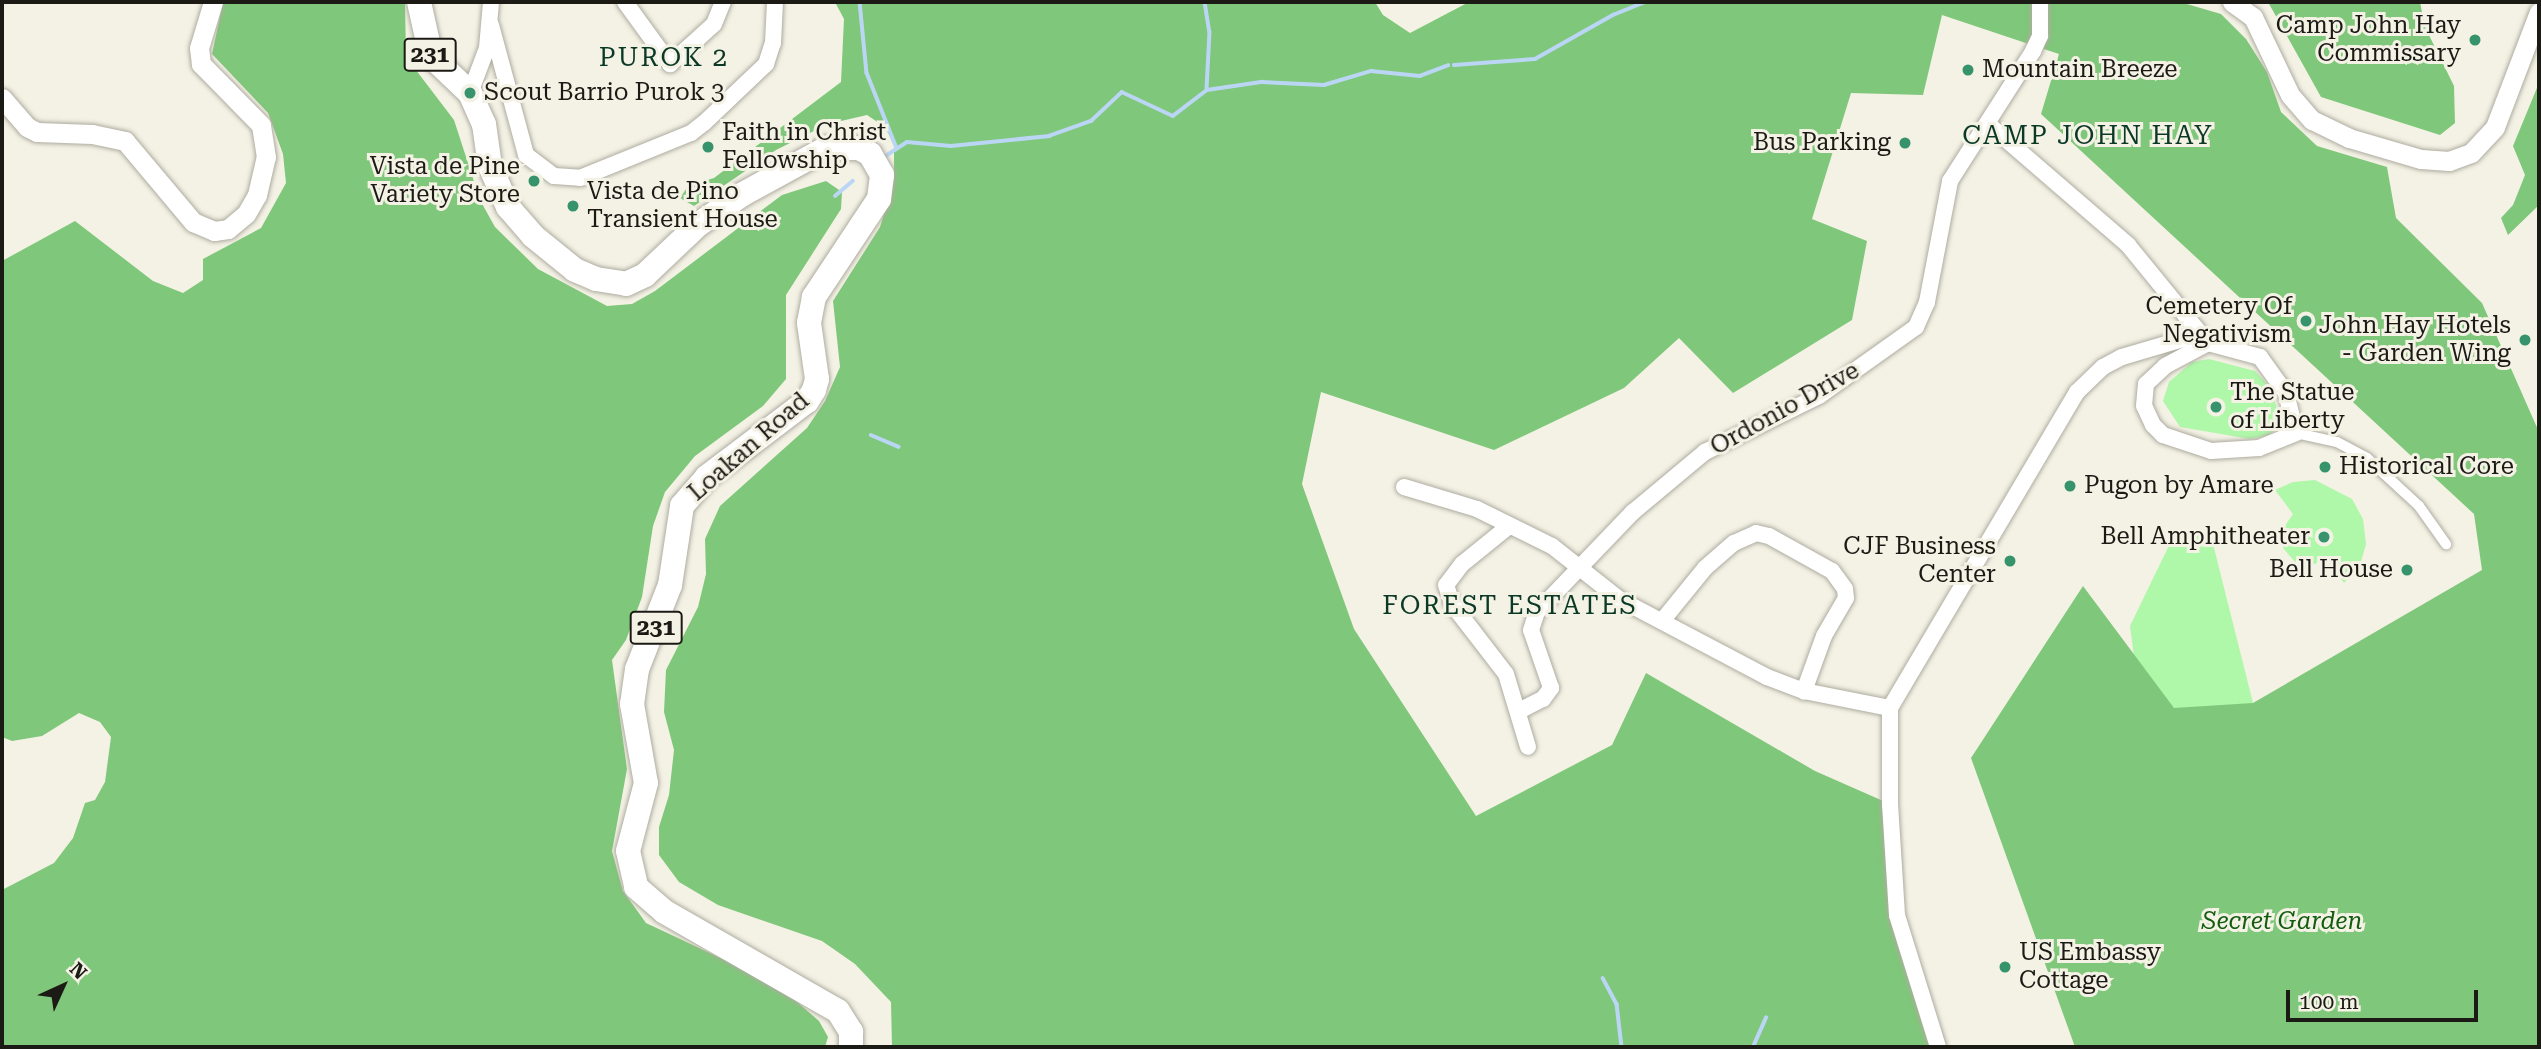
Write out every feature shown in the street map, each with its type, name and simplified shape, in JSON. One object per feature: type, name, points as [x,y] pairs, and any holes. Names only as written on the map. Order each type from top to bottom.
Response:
[{"type":"main road","name":"Loakan Road","points":[[419,2],[431,56],[470,93],[484,124],[490,166],[508,207],[533,236],[575,270],[626,284],[645,275],[699,224],[806,157],[849,146],[877,164],[884,180],[879,199],[822,283],[810,312],[814,390],[807,401],[707,477],[682,506],[670,585],[637,670],[632,704],[646,783],[628,851],[636,887],[665,912],[838,1011],[851,1032],[851,1047]]},
{"type":"street","points":[[2,98],[27,127],[37,132],[99,134],[125,141],[193,222],[214,232],[228,229],[246,214],[257,195],[266,156],[261,125],[201,65],[199,48],[213,2]]},
{"type":"street","points":[[491,2],[491,25],[526,155],[554,176],[580,177],[691,132],[704,123],[766,64],[773,43],[775,2]]},
{"type":"street","points":[[625,2],[670,64],[714,24],[723,2]]},
{"type":"street","name":"Ordonio Drive","points":[[1519,711],[1543,699],[1552,688],[1534,640],[1532,621],[1579,565],[1706,452],[1819,396],[1916,327],[1927,302],[1944,196],[1955,171],[1988,124],[2040,36],[2040,2]]},
{"type":"street","points":[[2232,2],[2258,24],[2290,95],[2312,120],[2349,138],[2421,159],[2449,161],[2471,153],[2495,127],[2539,12]]},
{"type":"street","points":[[470,93],[491,25]]},
{"type":"street","points":[[1988,124],[2128,245],[2204,338]]},
{"type":"street","points":[[2204,338],[2165,366],[2146,384],[2144,406],[2152,425],[2164,435],[2211,451],[2259,447],[2296,433],[2337,442],[2367,458],[2412,499],[2446,544]]},
{"type":"street","points":[[1938,1047],[1897,915],[1889,790],[1890,708],[2077,392],[2103,367],[2122,357],[2204,338],[2260,357],[2286,393],[2296,433]]},
{"type":"street","points":[[1404,487],[1458,502],[1509,526],[1579,565],[1619,600],[1745,666],[1804,691],[1890,708]]},
{"type":"street","points":[[1509,526],[1462,564],[1446,586],[1452,604],[1500,664],[1519,711],[1528,747]]},
{"type":"street","points":[[1662,621],[1705,568],[1734,543],[1756,533],[1769,536],[1832,571],[1845,589],[1846,598],[1824,636],[1804,691]]},
{"type":"green space","points":[[223,2],[405,2],[406,57],[454,120],[480,200],[495,227],[538,269],[607,306],[632,304],[655,291],[782,195],[826,181],[842,192],[841,209],[786,295],[786,379],[763,406],[695,456],[665,492],[653,526],[642,597],[626,640],[612,660],[627,769],[612,851],[623,891],[646,923],[729,962],[796,1001],[819,1021],[828,1037],[825,1047],[2,1047],[2,890],[54,863],[73,838],[85,803],[95,800],[105,782],[111,737],[100,722],[79,713],[42,736],[12,741],[2,737],[2,261],[75,221],[153,281],[183,293],[203,280],[203,259],[261,228],[286,183],[283,154],[268,113],[212,54]]},
{"type":"green space","name":"Secret Garden","points":[[835,2],[1375,2],[1383,15],[1410,33],[1469,2],[2180,2],[2221,14],[2246,39],[2267,72],[2281,112],[2317,146],[2387,167],[2396,218],[2482,303],[2539,432],[2539,1047],[2075,1047],[1971,758],[2083,586],[2174,708],[2253,703],[2482,570],[2474,514],[2041,114],[2059,54],[1942,15],[1923,95],[1851,93],[1812,219],[1867,241],[1852,320],[1733,393],[1679,338],[1624,388],[1494,450],[1321,392],[1302,484],[1354,629],[1476,816],[1612,745],[1646,673],[1815,771],[1890,804],[1897,915],[1938,1047],[892,1047],[891,1002],[855,964],[822,941],[718,905],[679,882],[659,855],[659,827],[669,795],[674,750],[664,712],[666,670],[698,607],[706,574],[705,539],[720,506],[807,428],[825,401],[840,367],[833,301],[880,227],[894,180],[894,145],[885,127],[867,115],[828,124],[776,150],[694,206],[680,198],[688,186],[714,178],[841,82],[844,19]]},
{"type":"green space","points":[[2268,2],[2420,2],[2425,27],[2454,86],[2455,123],[2440,135],[2321,97]]},
{"type":"green space","points":[[2539,83],[2539,205],[2508,235],[2501,218],[2513,205],[2525,175],[2513,146]]},
{"type":"green space","points":[[2209,359],[2255,371],[2270,387],[2282,424],[2269,435],[2250,439],[2180,427],[2163,401],[2169,382],[2192,362]]},
{"type":"green space","name":"Bell Amphitheater","points":[[2315,480],[2352,499],[2363,519],[2366,544],[2360,565],[2344,583],[2326,559],[2310,566],[2295,562],[2283,548],[2282,530],[2293,514],[2275,490],[2293,482]]},
{"type":"green space","points":[[2176,531],[2211,536],[2253,703],[2300,765],[2154,810],[2130,626]]},
{"type":"waterway","points":[[860,2],[867,73],[896,146]]},
{"type":"waterway","points":[[1205,2],[1210,32],[1207,90]]},
{"type":"waterway","points":[[1454,65],[1535,59],[1613,15],[1646,2]]},
{"type":"waterway","points":[[884,157],[907,142],[951,146],[1049,136],[1091,121],[1122,92],[1173,116],[1207,90],[1262,82],[1324,85],[1371,71],[1420,76],[1448,65]]},
{"type":"waterway","points":[[835,196],[853,181]]},
{"type":"waterway","points":[[871,435],[899,447]]},
{"type":"waterway","points":[[1603,978],[1617,1004],[1622,1047]]},
{"type":"waterway","points":[[1753,1047],[1766,1018]]},
{"type":"place","name":"Camp John Hay Commissary","points":[[2475,40]]},
{"type":"place","name":"Mountain Breeze","points":[[1968,70]]},
{"type":"place","name":"Scout Barrio Purok 3","points":[[470,93]]},
{"type":"place","name":"Bus Parking","points":[[1905,143]]},
{"type":"place","name":"Faith in Christ Fellowship","points":[[708,147]]},
{"type":"place","name":"Vista de Pine Variety Store","points":[[534,181]]},
{"type":"place","name":"Vista de Pino Transient House","points":[[573,206]]},
{"type":"place","name":"Cemetery Of Negativism","points":[[2306,321]]},
{"type":"place","name":"John Hay Hotels - Garden Wing","points":[[2525,340]]},
{"type":"place","name":"The Statue of Liberty","points":[[2216,407]]},
{"type":"place","name":"Historical Core","points":[[2325,467]]},
{"type":"place","name":"Pugon by Amare","points":[[2070,486]]},
{"type":"place","name":"Bell Amphitheater","points":[[2324,537]]},
{"type":"place","name":"CJF Business Center","points":[[2010,561]]},
{"type":"place","name":"Bell House","points":[[2407,570]]},
{"type":"place","name":"US Embassy Cottage","points":[[2005,967]]},
{"type":"district","name":"PUROK 2","points":[[664,58]]},
{"type":"district","name":"CAMP JOHN HAY","points":[[2088,136]]},
{"type":"district","name":"FOREST ESTATES","points":[[1510,606]]}]
